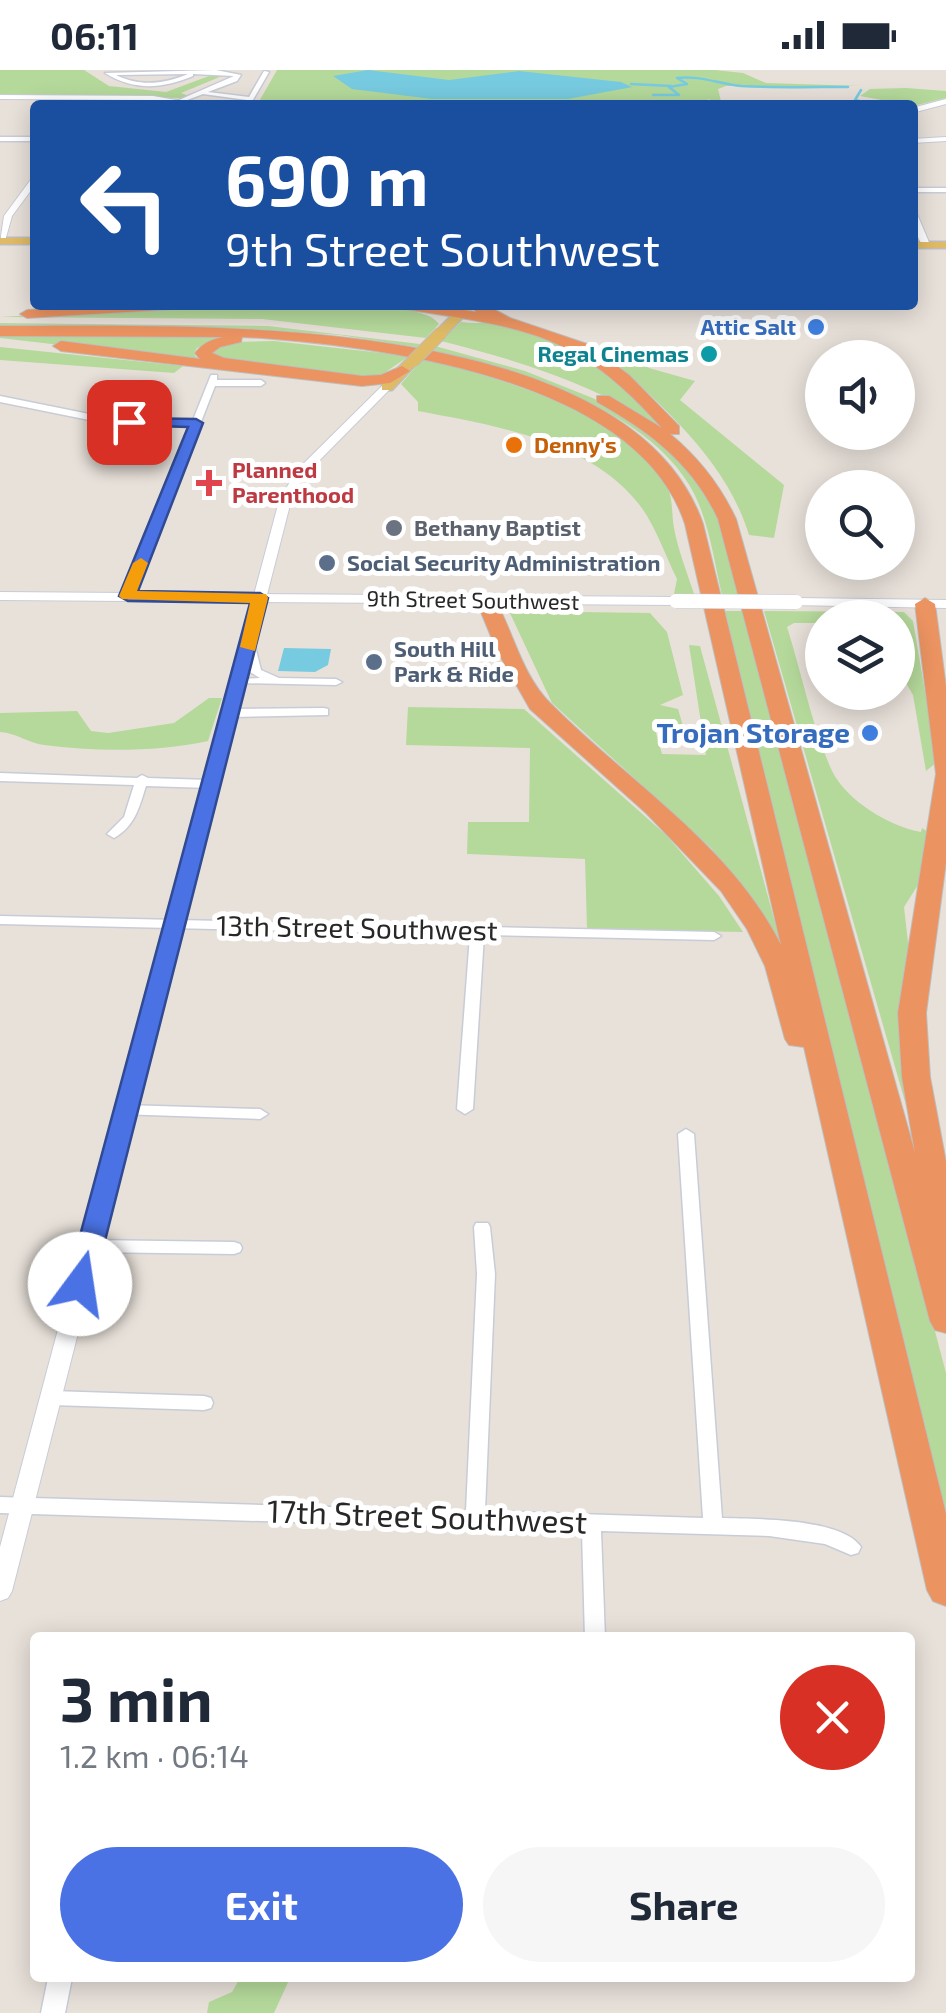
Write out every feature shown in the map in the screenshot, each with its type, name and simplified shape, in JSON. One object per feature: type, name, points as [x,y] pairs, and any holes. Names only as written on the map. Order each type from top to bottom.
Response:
[{"type":"highway","points":[[0,318],[108,310]]},
{"type":"highway","points":[[469,310],[516,323]]},
{"type":"highway","points":[[482,310],[487,315],[580,347],[617,371],[703,464],[719,489],[946,1321]]},
{"type":"highway","points":[[0,318],[314,327],[418,340],[490,356],[584,390],[651,428],[680,450],[710,483],[727,519]]},
{"type":"highway","points":[[0,330],[310,336],[409,349],[494,372],[554,394],[618,429],[672,476],[691,512],[946,1590]]},
{"type":"highway","points":[[0,340],[387,387]]},
{"type":"highway","points":[[407,366],[384,380],[362,381],[224,363],[210,360],[203,353],[211,344],[224,340],[279,340],[396,352],[494,372]]},
{"type":"highway","points":[[336,380],[367,389],[372,396],[370,404]]},
{"type":"highway","points":[[486,600],[506,651],[538,704],[687,839],[730,886],[760,928],[778,966],[889,1352]]},
{"type":"highway","points":[[936,604],[946,774],[912,1013],[916,1077],[946,1245]]},
{"type":"main road","points":[[918,109],[946,101]]},
{"type":"main road","points":[[918,240],[927,245],[946,246]]},
{"type":"main road","points":[[0,241],[30,241]]},
{"type":"main road","points":[[387,387],[464,310]]},
{"type":"main road","name":"9th Street Southwest","points":[[0,596],[936,604]]},
{"type":"street","points":[[106,71],[266,73]]},
{"type":"street","points":[[106,71],[123,82],[161,86],[193,72]]},
{"type":"street","points":[[250,100],[266,73]]},
{"type":"street","points":[[182,100],[243,74]]},
{"type":"street","points":[[231,82],[260,84]]},
{"type":"street","points":[[202,93],[239,100]]},
{"type":"street","points":[[0,97],[46,100]]},
{"type":"street","points":[[0,139],[30,136]]},
{"type":"street","points":[[918,141],[946,139]]},
{"type":"street","points":[[0,241],[9,213],[30,186]]},
{"type":"street","points":[[918,190],[946,190]]},
{"type":"street","points":[[128,596],[213,380],[261,384]]},
{"type":"street","points":[[0,1590],[10,1505],[52,1398],[209,784],[241,681],[291,486],[387,387]]},
{"type":"street","points":[[0,399],[99,419],[196,423]]},
{"type":"street","points":[[249,646],[256,672],[292,681]]},
{"type":"street","points":[[241,681],[336,682]]},
{"type":"street","points":[[231,714],[324,712]]},
{"type":"street","points":[[0,777],[209,784]]},
{"type":"street","points":[[114,834],[130,818],[142,779]]},
{"type":"street","name":"13th Street Southwest","points":[[0,920],[714,936]]},
{"type":"street","points":[[465,1109],[476,932]]},
{"type":"street","points":[[126,1110],[260,1114]]},
{"type":"street","points":[[686,1134],[713,1526]]},
{"type":"street","points":[[475,1518],[486,1274],[482,1227]]},
{"type":"street","points":[[90,1246],[234,1248]]},
{"type":"street","points":[[52,1398],[204,1403]]},
{"type":"street","name":"17th Street Southwest","points":[[10,1505],[713,1526],[812,1533],[852,1547]]},
{"type":"street","points":[[592,1522],[595,1632]]},
{"type":"street","points":[[53,2013],[59,1982]]},
{"type":"green space","points":[[0,70],[84,70],[109,86],[166,92],[217,73],[227,74],[181,93],[189,96],[183,98],[3,95]]},
{"type":"green space","points":[[277,70],[715,70],[743,73],[766,83],[861,86],[726,86],[718,89],[721,100],[260,100]]},
{"type":"green space","points":[[870,89],[946,91],[946,98],[918,105],[918,100],[860,96]]},
{"type":"green space","points":[[119,310],[407,310],[439,324],[426,338],[262,319],[0,317]]},
{"type":"green space","points":[[461,322],[526,328],[571,347],[612,377],[665,429],[611,399],[556,376],[441,341]]},
{"type":"green space","points":[[0,323],[268,326],[420,344],[417,347],[339,335],[238,328],[0,327]]},
{"type":"green space","points":[[0,334],[224,337],[197,348],[194,353],[198,361],[0,338]]},
{"type":"green space","points":[[274,341],[409,356],[377,378],[275,368],[212,356],[211,352],[228,342]]},
{"type":"green space","points":[[435,346],[525,371],[595,399],[676,453],[717,510],[741,595],[722,595],[709,534],[692,490],[662,451],[635,429],[570,394],[499,368],[432,350]]},
{"type":"green space","points":[[0,347],[183,366],[174,373],[0,360]]},
{"type":"green space","points":[[614,348],[649,368],[695,381],[680,400],[784,485],[774,538],[749,535],[724,481],[707,457],[668,412],[602,350]]},
{"type":"green space","points":[[423,358],[556,401],[619,436],[645,458],[670,494],[676,536],[694,594],[674,594],[677,579],[644,511],[617,482],[593,464],[537,439],[418,411],[418,402],[401,384]]},
{"type":"green space","points":[[509,611],[650,613],[667,632],[683,695],[660,705],[678,709],[683,726],[654,726],[662,754],[706,755],[689,645],[700,646],[789,974],[738,883],[711,848],[552,703]]},
{"type":"green space","points":[[725,611],[745,611],[946,1373],[946,1514]]},
{"type":"green space","points":[[764,611],[805,611],[805,623],[787,627],[805,689],[805,710],[811,710],[839,782],[858,802],[883,818],[931,834],[923,877],[904,907],[909,951],[910,1119]]},
{"type":"green space","points":[[915,633],[937,762],[926,771],[915,707]]},
{"type":"green space","points":[[209,698],[222,698],[208,741],[188,745],[84,749],[38,744],[0,732],[0,713],[77,711],[91,731],[108,733],[174,723]]},
{"type":"green space","points":[[408,707],[524,709],[666,835],[719,896],[743,932],[587,929],[585,859],[467,854],[468,822],[529,822],[530,748],[406,745]]},
{"type":"green space","points":[[238,1982],[288,1982],[274,2013],[207,2013],[209,2002],[232,1992]]},
{"type":"water","points":[[368,70],[449,80],[519,71],[621,82],[632,87],[568,99],[432,99],[352,89],[333,76]]},
{"type":"water","points":[[284,648],[331,649],[328,665],[315,672],[278,671]]},
{"type":"waterway","points":[[653,95],[679,95],[669,87],[687,84],[677,78],[685,77],[741,86],[848,87]]},
{"type":"waterway","points":[[631,84],[671,86]]},
{"type":"waterway","points":[[855,100],[861,90]]},
{"type":"slow traffic","points":[[141,563],[128,596],[260,598],[248,647]]},
{"type":"place","name":"Attic Salt","points":[[816,327]]},
{"type":"place","name":"Regal Cinemas","points":[[709,354]]},
{"type":"place","name":"Denny's","points":[[514,445]]},
{"type":"place","name":"Planned Parenthood","points":[[209,483]]},
{"type":"place","name":"Bethany Baptist","points":[[394,528]]},
{"type":"place","name":"Social Security Administration","points":[[327,563]]},
{"type":"place","name":"South Hill Park & Ride","points":[[374,662]]},
{"type":"place","name":"Trojan Storage","points":[[870,733]]},
{"type":"route","points":[[80,1284],[260,598],[128,596],[196,423],[129,422]]}]
